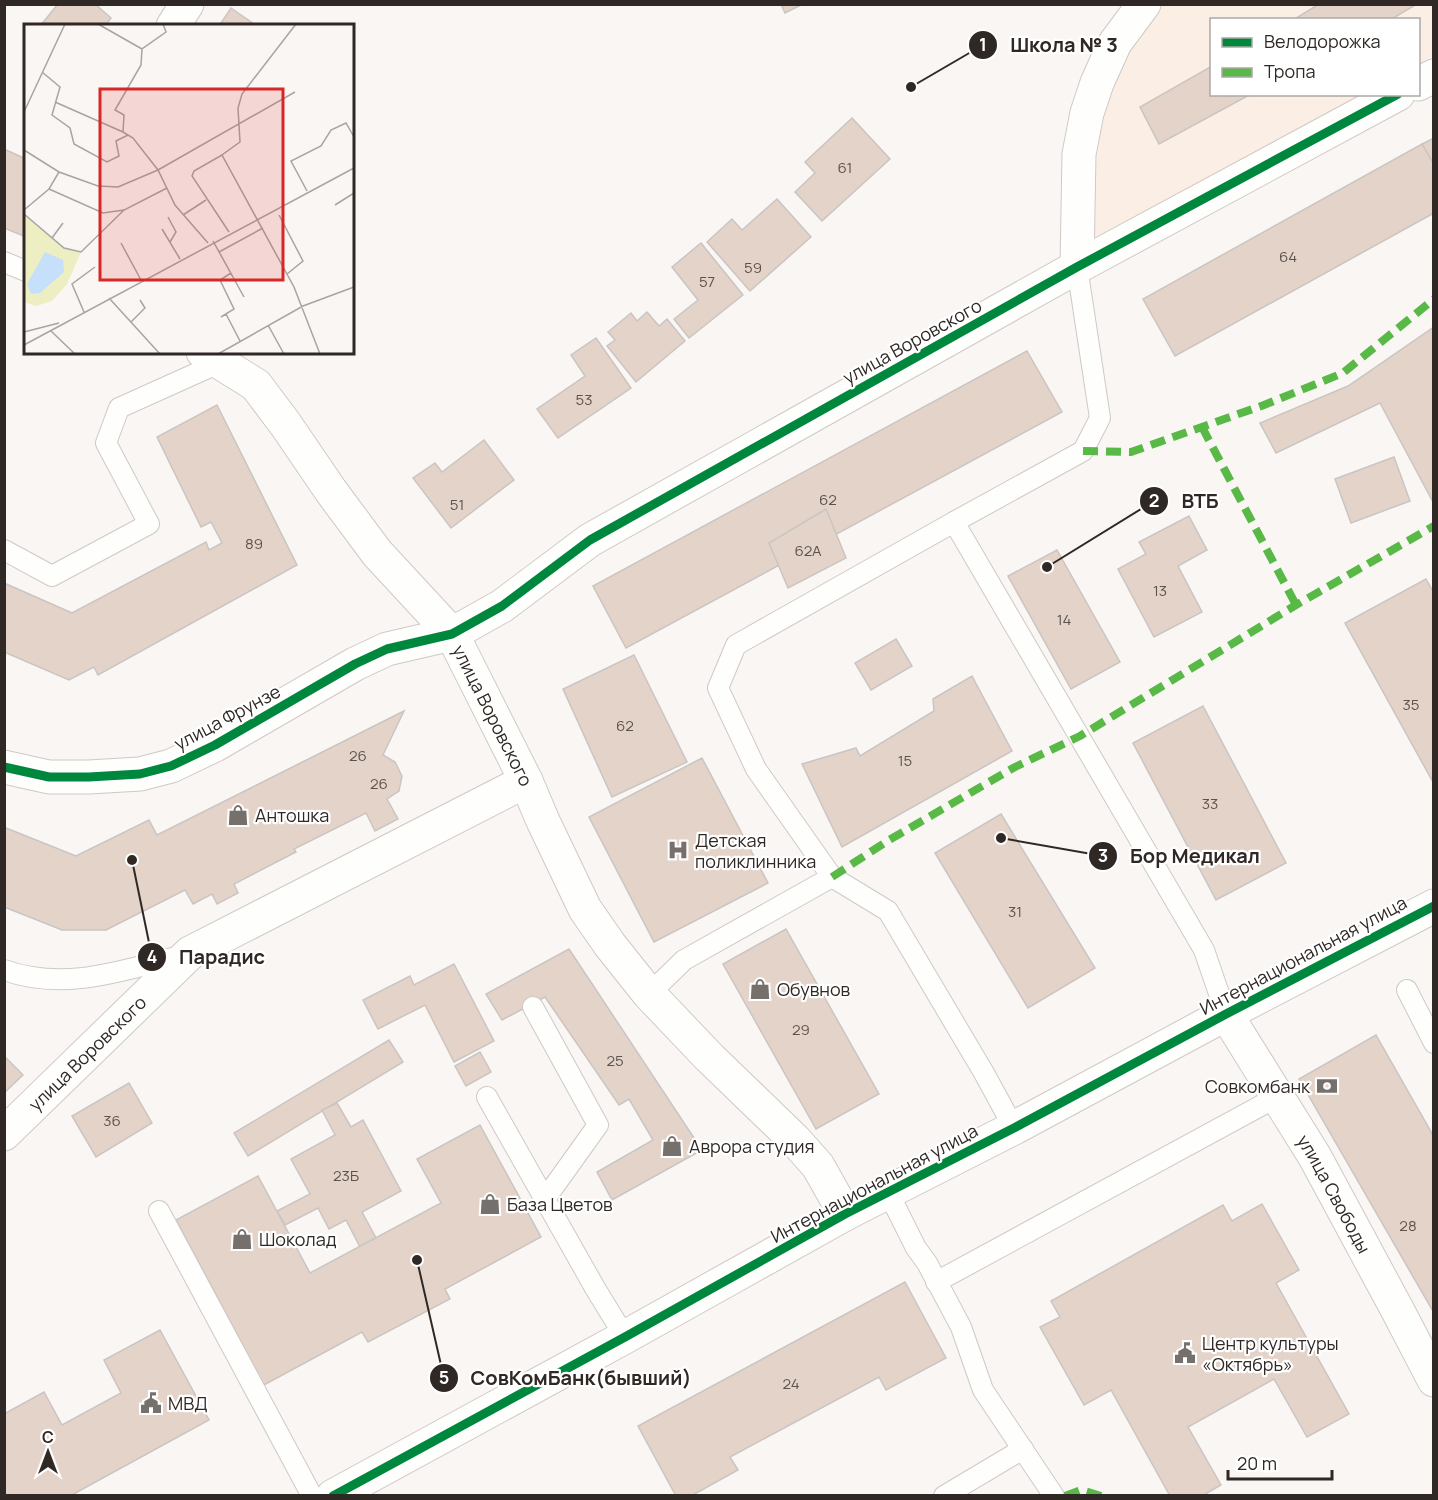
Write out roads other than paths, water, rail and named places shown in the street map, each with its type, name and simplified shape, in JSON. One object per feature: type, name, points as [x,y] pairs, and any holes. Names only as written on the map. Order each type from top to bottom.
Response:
[{"type":"street","points":[[174,24],[187,4]]},
{"type":"street","points":[[1077,267],[1079,154],[1087,113],[1097,83],[1115,43],[1144,4]]},
{"type":"street","points":[[1420,83],[1434,76]]},
{"type":"street","name":"улица Воровского","points":[[4,1134],[190,953],[526,781],[452,634],[502,606],[590,540],[1077,267],[1394,96]]},
{"type":"street","points":[[211,358],[256,385],[377,553],[452,634]]},
{"type":"street","name":"улица Фрунзе","points":[[4,767],[49,777],[89,777],[140,774],[171,766],[215,745],[355,664],[387,649],[452,634]]},
{"type":"street","points":[[526,781],[585,909],[610,945],[649,994],[819,1166],[845,1214]]},
{"type":"street","name":"Интернациональная улица","points":[[333,1496],[845,1214],[1014,1128],[1434,906]]},
{"type":"street","name":"улица Свободы","points":[[1226,1014],[1315,1157],[1434,1380]]},
{"type":"lane","points":[[4,262],[24,270]]},
{"type":"lane","points":[[1014,1128],[888,911],[832,877],[756,769],[718,688],[736,645],[1083,451],[1100,418],[1077,267]]},
{"type":"lane","points":[[4,550],[51,576],[149,524],[106,444],[119,408],[211,358]]},
{"type":"lane","points":[[954,522],[1204,950],[1226,1014]]},
{"type":"lane","points":[[649,994],[684,960],[832,877]]},
{"type":"lane","points":[[4,970],[51,980],[94,978],[190,953]]},
{"type":"lane","points":[[1407,990],[1434,1043]]},
{"type":"lane","points":[[533,1007],[598,1125],[545,1199]]},
{"type":"lane","points":[[936,1282],[1277,1096]]},
{"type":"lane","points":[[487,1097],[625,1337]]},
{"type":"lane","points":[[888,1192],[916,1248],[927,1263],[961,1328],[983,1390],[1054,1496]]},
{"type":"lane","points":[[159,1211],[312,1496]]},
{"type":"lane","points":[[944,1496],[1023,1449]]},
{"type":"place","name":"Школа № 3","points":[[911,87]]},
{"type":"place","name":"ВТБ","points":[[1047,567]]},
{"type":"place","name":"Антошка","points":[[238,815]]},
{"type":"place","name":"Бор Медикал","points":[[1001,838]]},
{"type":"place","name":"Детская поликлинника","points":[[678,850]]},
{"type":"place","name":"Парадис","points":[[132,860]]},
{"type":"place","name":"Обувнов","points":[[760,989]]},
{"type":"place","name":"Совкомбанк","points":[[1327,1086]]},
{"type":"place","name":"Аврора студия","points":[[672,1146]]},
{"type":"place","name":"База Цветов","points":[[490,1204]]},
{"type":"place","name":"Шоколад","points":[[242,1239]]},
{"type":"place","name":"СовКомБанк(бывший)","points":[[417,1260]]},
{"type":"place","name":"Центр культуры «Октябрь»","points":[[1185,1353]]},
{"type":"place","name":"МВД","points":[[151,1403]]}]
